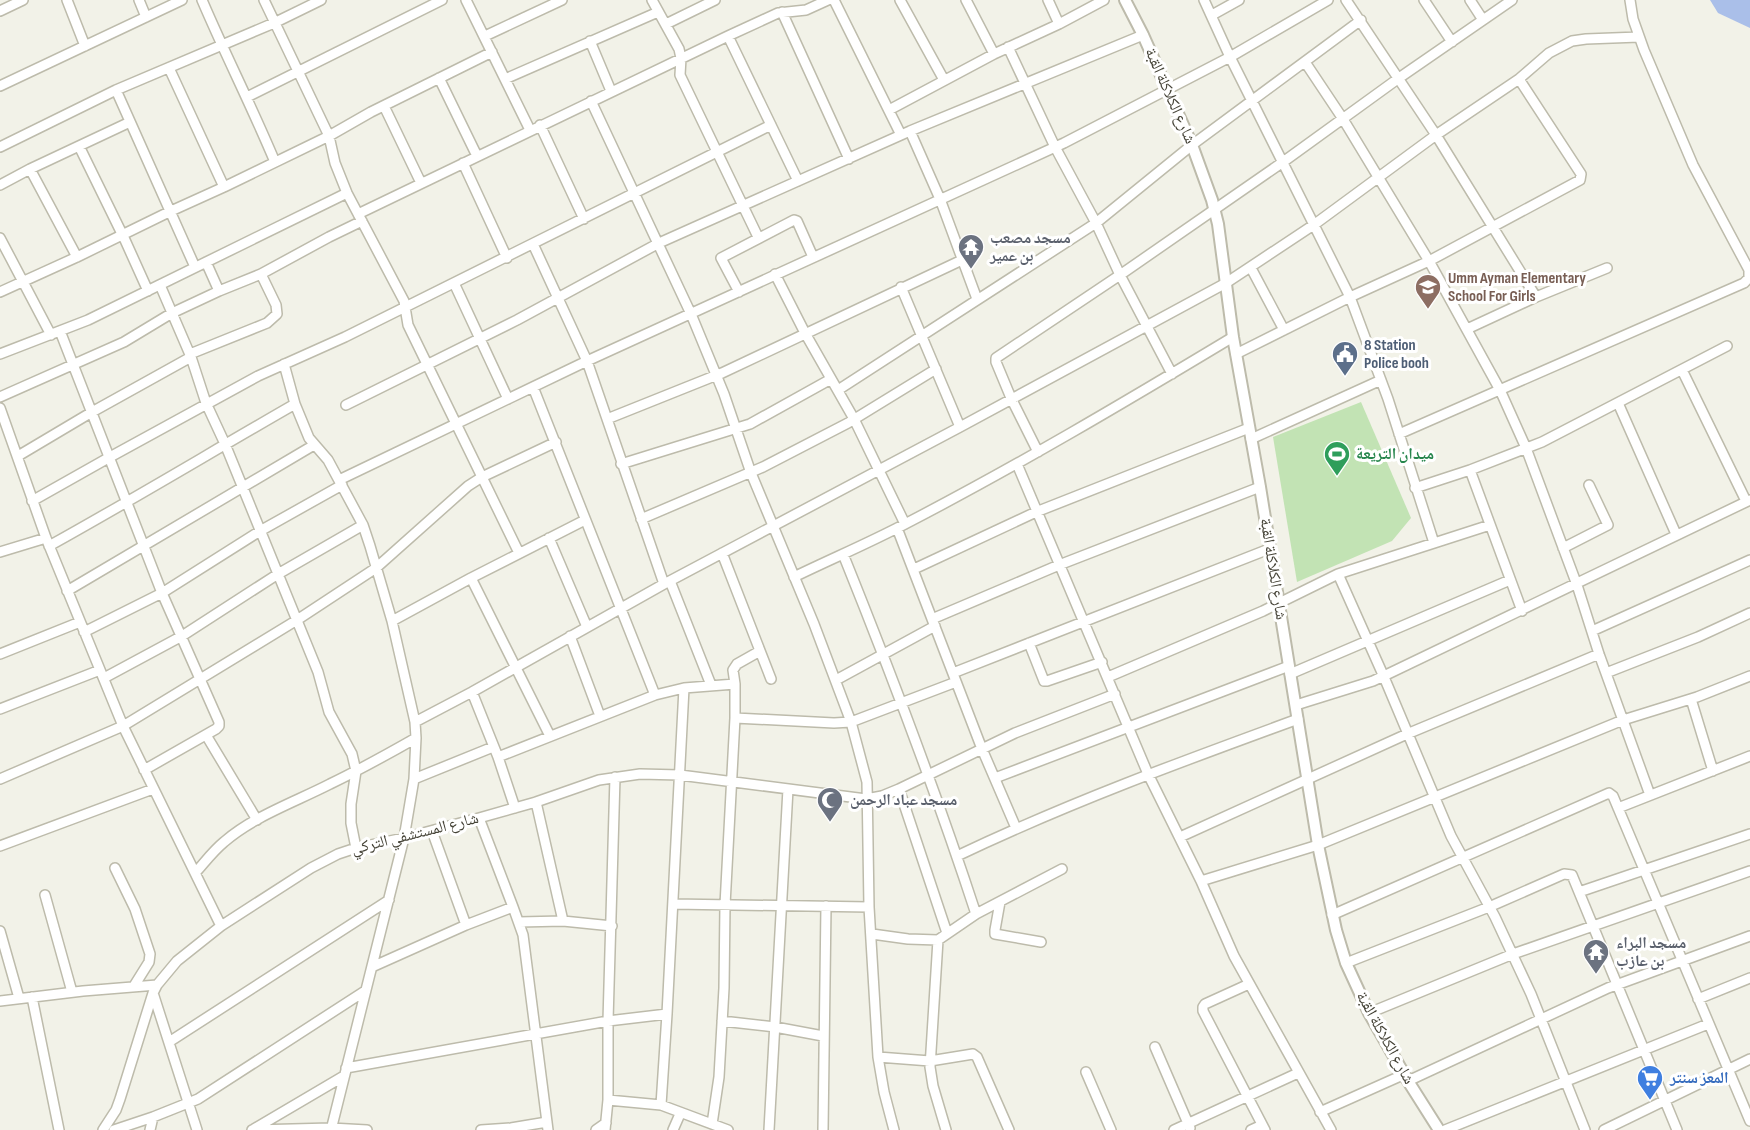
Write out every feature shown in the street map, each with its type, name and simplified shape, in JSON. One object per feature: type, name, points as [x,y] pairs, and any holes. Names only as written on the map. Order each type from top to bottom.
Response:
[{"type":"street","points":[[0,11],[23,0]]},
{"type":"street","points":[[67,0],[86,46]]},
{"type":"street","points":[[139,0],[146,17]]},
{"type":"street","points":[[1,82],[86,46],[182,0]]},
{"type":"street","points":[[202,0],[275,162]]},
{"type":"street","points":[[264,0],[329,136],[335,163],[347,193],[406,307],[408,325],[519,554]]},
{"type":"street","points":[[0,147],[116,90],[274,23],[321,0]]},
{"type":"street","points":[[247,96],[442,0]]},
{"type":"street","points":[[465,0],[530,130]]},
{"type":"street","points":[[485,36],[562,0]]},
{"type":"street","points":[[652,0],[679,50],[680,75],[758,237]]},
{"type":"street","points":[[666,24],[715,0]]},
{"type":"street","points":[[0,397],[124,342],[172,314],[261,274],[421,183],[540,125],[782,12],[800,11],[809,4],[828,0]]},
{"type":"street","points":[[834,0],[889,110],[906,133],[940,199],[978,299]]},
{"type":"street","points":[[900,0],[944,81]]},
{"type":"street","points":[[966,0],[994,54]]},
{"type":"street","points":[[1048,0],[1059,24]]},
{"type":"street","points":[[889,110],[994,54],[1104,0]]},
{"type":"street","name":"شارع الكلاكلة القبة","points":[[1125,0],[1192,145],[1214,209],[1233,337],[1260,487],[1318,845],[1332,915],[1346,963],[1369,1013],[1439,1130]]},
{"type":"street","points":[[1204,0],[1230,57],[1350,297],[1381,380],[1434,543]]},
{"type":"street","points":[[1212,15],[1239,0]]},
{"type":"street","points":[[1307,0],[1313,10]]},
{"type":"street","points":[[84,632],[162,593],[341,483],[456,424],[587,361],[1054,147],[1167,91],[1328,0]]},
{"type":"street","points":[[1346,0],[1436,135],[1536,297]]},
{"type":"street","points":[[1424,0],[1452,42]]},
{"type":"street","points":[[1470,0],[1483,20]]},
{"type":"street","points":[[1038,452],[1011,398],[996,358],[1283,162],[1512,0]]},
{"type":"street","points":[[1399,434],[1749,278],[1749,270],[1693,165],[1639,37],[1630,0]]},
{"type":"street","points":[[506,78],[658,12]]},
{"type":"street","points":[[782,12],[849,159]]},
{"type":"street","points":[[838,390],[1096,222],[1192,145],[1360,20]]},
{"type":"street","points":[[728,36],[798,181]]},
{"type":"street","points":[[346,405],[558,299],[659,243],[906,133],[1143,36]]},
{"type":"street","points":[[415,722],[722,553],[1226,283],[1315,224],[1436,135],[1519,80],[1550,53],[1572,41],[1639,37]]},
{"type":"street","points":[[590,41],[611,91]]},
{"type":"street","points":[[1008,47],[1054,147],[1096,222],[1120,275],[1172,374]]},
{"type":"street","points":[[0,292],[329,136],[492,52]]},
{"type":"street","points":[[1305,62],[1343,119],[1429,261],[1500,390],[1527,448],[1650,795]]},
{"type":"street","points":[[170,68],[224,187]]},
{"type":"street","points":[[438,78],[477,156]]},
{"type":"street","points":[[1236,354],[1350,297],[1429,261],[1580,180],[1582,176],[1519,80]]},
{"type":"street","points":[[116,90],[195,267]]},
{"type":"street","points":[[591,101],[691,314],[724,394],[751,473],[851,722],[865,776],[869,907],[878,1057],[894,1130]]},
{"type":"street","points":[[384,106],[421,183]]},
{"type":"street","points":[[0,185],[130,122]]},
{"type":"street","points":[[540,125],[584,219]]},
{"type":"street","points":[[32,501],[207,403],[507,258],[771,125]]},
{"type":"street","points":[[79,146],[148,291]]},
{"type":"street","points":[[463,163],[507,258]]},
{"type":"street","points":[[30,169],[77,257]]},
{"type":"street","points":[[0,354],[56,333],[148,291],[347,193]]},
{"type":"street","points":[[739,292],[721,258],[758,237],[795,220],[813,257]]},
{"type":"street","points":[[0,238],[23,282],[73,364],[162,593],[219,722],[216,729],[144,770]]},
{"type":"street","points":[[533,244],[587,361],[641,519],[711,685]]},
{"type":"street","points":[[607,419],[716,376],[962,260]]},
{"type":"street","points":[[206,262],[219,291]]},
{"type":"street","points":[[1251,268],[1284,330]]},
{"type":"street","points":[[1467,329],[1607,268]]},
{"type":"street","points":[[18,456],[190,355],[267,323],[277,314],[276,305],[261,274]]},
{"type":"street","points":[[776,274],[879,470],[982,749],[1016,828]]},
{"type":"street","points":[[454,283],[508,399]]},
{"type":"street","points":[[160,285],[297,620],[323,686],[329,712],[352,754],[356,771],[351,804],[351,823],[356,848]]},
{"type":"street","points":[[901,287],[960,427]]},
{"type":"street","points":[[794,576],[901,526],[1017,464],[1233,337]]},
{"type":"street","points":[[1416,488],[1470,470],[1563,432],[1727,346]]},
{"type":"street","points":[[284,364],[295,404],[309,438],[328,460],[363,525],[392,621],[415,722],[416,738],[414,779],[404,838],[331,1129]]},
{"type":"street","points":[[641,519],[751,473],[854,419],[936,369]]},
{"type":"street","points":[[1296,705],[1384,676],[1577,585],[1748,500],[1682,370]]},
{"type":"street","points":[[621,464],[757,420],[831,379]]},
{"type":"street","points":[[914,569],[1036,512],[1250,433],[1381,380]]},
{"type":"street","points":[[533,387],[655,695]]},
{"type":"street","points":[[1618,403],[1676,534]]},
{"type":"street","points":[[0,552],[48,542],[127,503],[295,404]]},
{"type":"street","points":[[0,408],[32,501],[123,726],[221,926]]},
{"type":"street","points":[[0,779],[123,726],[297,620],[376,568],[464,489],[482,477],[556,442]]},
{"type":"street","points":[[67,591],[314,445]]},
{"type":"street","points":[[1017,464],[1148,774],[1201,881],[1230,947],[1330,1130]]},
{"type":"street","points":[[1470,470],[1522,611]]},
{"type":"street","points":[[1563,548],[1608,525],[1589,485]]},
{"type":"street","points":[[836,680],[934,623],[1059,565],[1260,487]]},
{"type":"street","points":[[392,621],[585,520]]},
{"type":"street","points":[[0,709],[102,674],[182,636],[278,574],[363,525]]},
{"type":"street","points":[[1108,677],[1278,603],[1338,574],[1490,525]]},
{"type":"street","points":[[549,538],[587,627]]},
{"type":"street","points":[[735,718],[851,722],[902,702],[1029,643],[1269,549]]},
{"type":"street","points":[[722,553],[771,679]]},
{"type":"street","points":[[843,554],[902,702],[976,914]]},
{"type":"street","points":[[1592,631],[1750,560]]},
{"type":"street","points":[[1338,574],[1462,859],[1513,954],[1585,1130]]},
{"type":"street","points":[[471,578],[550,736]]},
{"type":"street","points":[[994,778],[1368,642],[1510,580]]},
{"type":"street","points":[[1606,673],[1698,637],[1750,613]]},
{"type":"street","points":[[0,654],[80,622]]},
{"type":"street","points":[[570,636],[600,716]]},
{"type":"street","points":[[1029,643],[1044,681],[1102,662]]},
{"type":"street","points":[[712,1124],[719,1077],[722,1021],[725,905],[735,718],[733,670],[737,664],[760,651]]},
{"type":"street","points":[[1180,837],[1407,734],[1599,654]]},
{"type":"street","points":[[1201,881],[1318,845],[1623,720],[1690,699],[1750,676]]},
{"type":"street","points":[[498,757],[655,695],[684,688],[735,684]]},
{"type":"street","points":[[661,1105],[668,1014],[684,688]]},
{"type":"street","points":[[472,692],[515,808]]},
{"type":"street","points":[[866,798],[882,796],[899,789],[1015,733],[1115,694]]},
{"type":"street","points":[[1690,699],[1713,771]]},
{"type":"street","points":[[957,856],[1016,828],[1148,774],[1298,719]]},
{"type":"street","points":[[206,735],[257,820]]},
{"type":"street","points":[[196,872],[225,841],[257,820],[356,771],[416,738]]},
{"type":"street","points":[[414,779],[493,747]]},
{"type":"street","points":[[1618,808],[1750,756]]},
{"type":"street","name":"شارع المستشفي التركي","points":[[103,1130],[116,1110],[155,989],[177,961],[221,926],[311,867],[338,854],[515,808],[615,777],[640,774],[731,781],[866,798]]},
{"type":"street","points":[[596,1130],[606,1127],[609,1100],[608,1021],[615,777]]},
{"type":"street","points":[[0,846],[153,789]]},
{"type":"street","points":[[769,1130],[788,789]]},
{"type":"street","points":[[899,789],[947,933]]},
{"type":"street","points":[[1332,915],[1609,793],[1613,796],[1659,903],[1750,1121]]},
{"type":"street","points":[[536,802],[562,921]]},
{"type":"street","points":[[479,818],[519,922],[525,949],[547,1126],[480,1130]]},
{"type":"street","points":[[432,831],[466,925]]},
{"type":"street","points":[[1579,892],[1750,834]]},
{"type":"street","points":[[115,868],[135,909],[150,954],[149,962],[134,986]]},
{"type":"street","points":[[872,934],[938,940],[976,914],[1062,868]]},
{"type":"street","points":[[1369,1013],[1513,954],[1750,871]]},
{"type":"street","points":[[1346,963],[1489,907],[1564,874],[1572,875],[1677,1130]]},
{"type":"street","points":[[45,895],[72,992]]},
{"type":"street","points":[[169,1042],[389,900]]},
{"type":"street","points":[[1000,902],[995,934],[1041,942]]},
{"type":"street","points":[[673,904],[869,907]]},
{"type":"street","points":[[823,1130],[826,906]]},
{"type":"street","points":[[372,966],[513,907]]},
{"type":"street","points":[[519,922],[562,921],[612,926]]},
{"type":"street","points":[[0,931],[19,998]]},
{"type":"street","points":[[1320,1112],[1406,1078],[1617,984],[1750,936]]},
{"type":"street","points":[[938,940],[930,1061],[933,1086],[946,1130]]},
{"type":"street","points":[[1698,999],[1750,978]]},
{"type":"street","points":[[1249,984],[1205,1004],[1203,1011],[1264,1127],[1251,1130]]},
{"type":"street","points":[[0,1001],[134,986],[155,989],[197,1130]]},
{"type":"street","points":[[114,1130],[189,1103],[365,991]]},
{"type":"street","points":[[32,997],[59,1130]]},
{"type":"street","points":[[252,1130],[345,1072],[534,1034],[608,1021],[668,1014]]},
{"type":"street","points":[[722,1021],[775,1027],[823,1036]]},
{"type":"street","points":[[1444,1130],[1708,1024]]},
{"type":"street","points":[[1155,1047],[1190,1127]]},
{"type":"street","points":[[878,1057],[930,1061],[973,1054],[977,1057],[1008,1130]]},
{"type":"street","points":[[1604,1130],[1750,1059]]},
{"type":"street","points":[[1086,1072],[1111,1130]]},
{"type":"street","points":[[1174,1130],[1190,1127],[1248,1096],[1298,1074]]},
{"type":"street","points":[[609,1100],[661,1105],[728,1130]]},
{"type":"street","points":[[673,1130],[680,1114]]},
{"type":"street","points":[[150,1130],[153,1117]]},
{"type":"street","points":[[252,1130],[367,1130]]},
{"type":"green space","name":"ميدان التريعة","points":[[1361,402],[1411,518],[1392,541],[1297,582],[1273,437]]},
{"type":"water","points":[[1710,0],[1750,0],[1750,28],[1718,13]]},
{"type":"place","name":"مسجد مصعب بن عمير","points":[[971,270]]},
{"type":"place","name":"Umm Ayman Elementary School For Girls","points":[[1428,310]]},
{"type":"place","name":"8 Station Police booh","points":[[1345,377]]},
{"type":"place","name":"ميدان التريعة","points":[[1337,477]]},
{"type":"place","name":"مسجد عباد الرحمن","points":[[830,823]]},
{"type":"place","name":"مسجد البراء بن عازب","points":[[1596,975]]},
{"type":"place","name":"المعز سنتر","points":[[1650,1101]]}]
